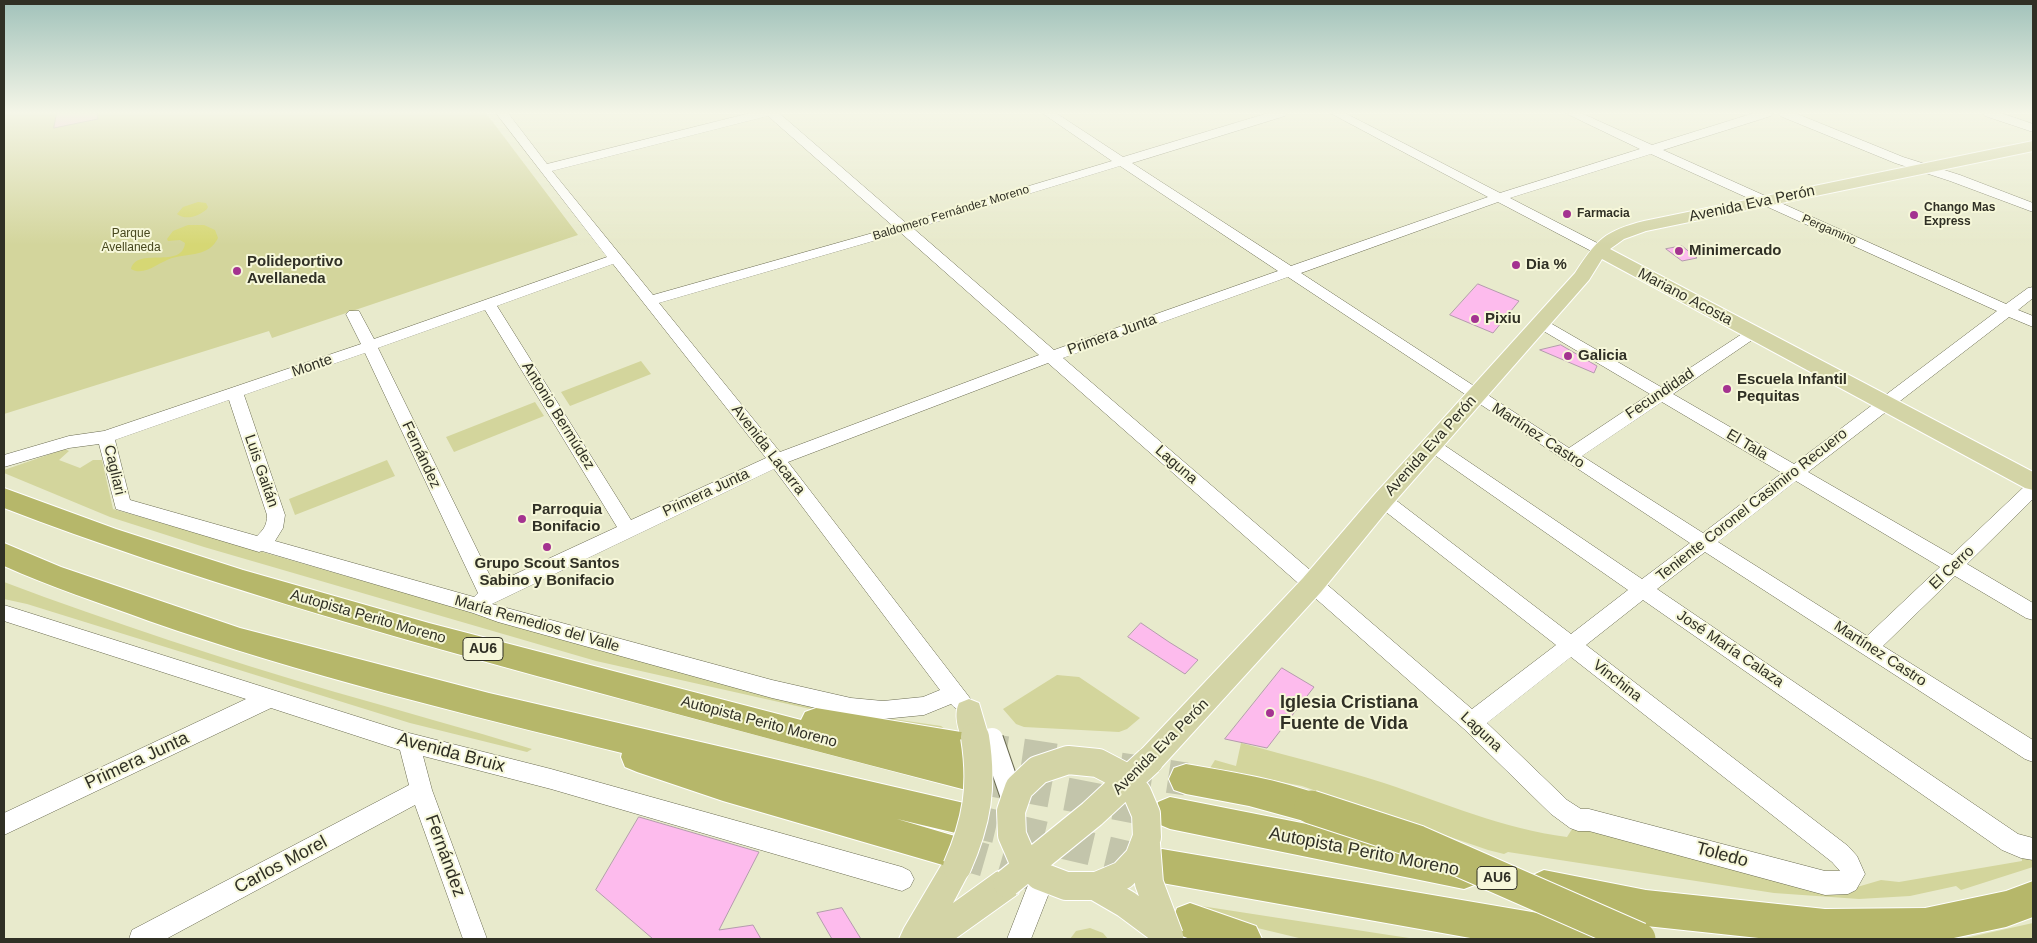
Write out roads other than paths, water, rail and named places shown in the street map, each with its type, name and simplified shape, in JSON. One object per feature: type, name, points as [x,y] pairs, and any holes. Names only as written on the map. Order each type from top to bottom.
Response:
[{"type":"highway","name":"Autopista Perito Moreno","points":[[4,498],[106,536],[243,581],[429,635],[801,734],[970,776]]},
{"type":"highway","points":[[4,554],[52,575],[240,640],[489,707],[964,819]]},
{"type":"highway","points":[[688,703],[970,725]]},
{"type":"highway","points":[[489,707],[722,786],[955,859]]},
{"type":"highway","points":[[1186,779],[1249,791],[1311,807],[1418,842],[1639,939]]},
{"type":"highway","name":"Autopista Perito Moreno","points":[[1170,814],[1646,908],[1825,927],[1925,926],[2006,910],[2033,899]]},
{"type":"highway","points":[[1154,854],[1579,939]]},
{"type":"highway","points":[[1177,932],[1243,939]]},
{"type":"main road","name":"Avenida Eva Perón","points":[[929,939],[1029,880],[1092,814],[1139,771],[1312,585],[1383,500],[1582,276],[1600,250],[1611,239],[1639,228],[1764,200],[1979,157]]},
{"type":"main road","name":"Mariano Acosta","points":[[1600,250],[2033,482]]},
{"type":"main road","points":[[915,939],[955,859],[968,844],[978,803],[980,771],[970,725]]},
{"type":"main road","points":[[1154,854],[1135,862],[1113,880],[1095,886],[1064,886],[1029,880],[1011,834],[1010,812],[1013,800],[1020,788],[1033,773],[1061,761],[1081,760],[1100,763],[1117,771],[1139,771],[1140,795],[1145,807],[1154,854],[1148,883],[1177,932]]},
{"type":"main road","points":[[1095,886],[1177,932]]},
{"type":"street","name":"Avenida Lacarra","points":[[535,157],[777,460],[970,725],[1013,800]]},
{"type":"street","points":[[544,169],[591,157]]},
{"type":"street","name":"Laguna","points":[[823,157],[1312,585],[1472,722],[1560,807],[1578,820]]},
{"type":"street","name":"Martínez Castro","points":[[1114,157],[1569,456],[2033,752]]},
{"type":"street","name":"Baldomero Fernández Moreno","points":[[650,301],[904,228],[1133,157]]},
{"type":"street","name":"Mariano Acosta","points":[[1419,157],[1600,250]]},
{"type":"street","name":"Primera Junta","points":[[483,601],[627,529],[777,460],[1052,356],[1497,198],[1625,157]]},
{"type":"street","name":"Pergamino","points":[[1668,157],[2033,322]]},
{"type":"street","points":[[1892,157],[1956,178],[2033,208]]},
{"type":"street","name":"Monte","points":[[4,462],[69,442],[106,437],[370,346],[616,258]]},
{"type":"street","name":"Teniente Coronel Casimiro Recuero","points":[[1472,722],[1885,402],[2009,311],[2033,291]]},
{"type":"street","name":"Antonio Bermúdez","points":[[489,304],[627,529]]},
{"type":"street","name":"Fernández","points":[[354,314],[483,601]]},
{"type":"street","name":"El Tala","points":[[1540,323],[2033,612]]},
{"type":"street","name":"Fecundidad","points":[[1569,456],[1660,393],[1753,333]]},
{"type":"street","name":"Luis Gaitán","points":[[235,393],[276,515],[273,533],[259,544]]},
{"type":"street","name":"Cagliari","points":[[106,437],[122,504]]},
{"type":"street","name":"José María Calaza","points":[[1432,445],[2010,842],[2032,849]]},
{"type":"street","name":"El Cerro","points":[[1869,647],[2033,489]]},
{"type":"street","name":"Vinchina","points":[[1383,500],[1840,854],[1849,864]]},
{"type":"street","name":"María Remedios del Valle","points":[[122,504],[259,544],[483,601],[498,614],[763,687],[851,707],[883,710],[924,706],[970,725]]},
{"type":"street","name":"Avenida Bruix","points":[[4,613],[408,743],[551,779],[902,879]]},
{"type":"street","name":"Primera Junta","points":[[4,824],[270,698]]},
{"type":"street","name":"Fernández","points":[[408,743],[421,790],[475,939]]},
{"type":"street","name":"Carlos Morel","points":[[141,939],[421,790]]},
{"type":"street","name":"Toledo","points":[[1578,820],[1589,820],[1825,883],[1848,882],[1853,874],[1849,864]]},
{"type":"street","points":[[1019,939],[1029,880]]},
{"type":"tunnel","points":[[974,748],[1069,762]]},
{"type":"tunnel","points":[[1120,769],[1186,779]]},
{"type":"tunnel","points":[[970,776],[1162,812]]},
{"type":"tunnel","points":[[964,819],[1155,864]]},
{"type":"tunnel","points":[[953,851],[1039,876]]},
{"type":"place","name":"Farmacia","points":[[1567,214]]},
{"type":"place","name":"Chango Mas Express","points":[[1914,215]]},
{"type":"place","name":"Minimercado","points":[[1679,251]]},
{"type":"place","name":"Dia %","points":[[1516,265]]},
{"type":"place","name":"Polideportivo Avellaneda","points":[[237,271]]},
{"type":"place","name":"Pixiu","points":[[1475,319]]},
{"type":"place","name":"Galicia","points":[[1568,356]]},
{"type":"place","name":"Escuela Infantil Pequitas","points":[[1727,389]]},
{"type":"place","name":"Parroquia Bonifacio","points":[[522,519]]},
{"type":"place","name":"Grupo Scout Santos Sabino y Bonifacio","points":[[547,547]]},
{"type":"place","name":"Iglesia Cristiana Fuente de Vida","points":[[1270,713]]},
{"type":"park label","name":"Parque Avellaneda","points":[[131,241]]}]
